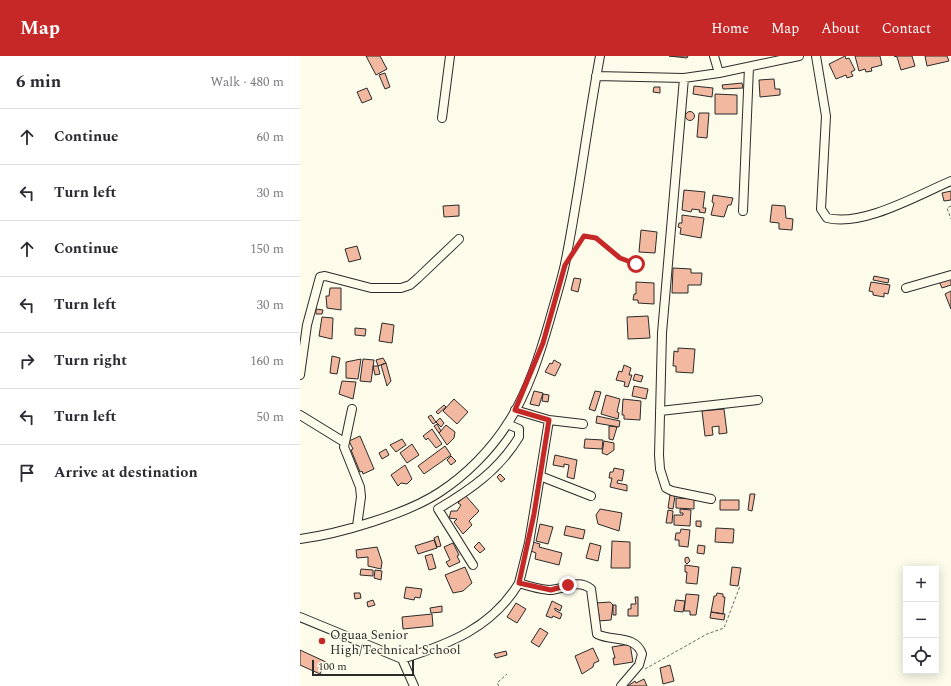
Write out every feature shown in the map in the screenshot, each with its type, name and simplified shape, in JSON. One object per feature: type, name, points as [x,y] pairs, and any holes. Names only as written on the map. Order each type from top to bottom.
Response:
[{"type":"street","points":[[442,118],[450,56]]},
{"type":"street","points":[[300,539],[321,537],[357,526],[405,509],[431,497],[461,476],[486,451],[507,424],[515,410],[543,343],[565,265],[600,56]]},
{"type":"street","points":[[714,56],[719,73]]},
{"type":"street","points":[[596,76],[684,78],[719,73],[799,56]]},
{"type":"street","points":[[816,56],[826,116],[821,209],[827,218],[839,221],[858,218],[884,210],[951,181]]},
{"type":"street","points":[[743,211],[749,67]]},
{"type":"street","points":[[684,78],[662,333],[659,454],[660,469],[666,488],[672,491],[711,499]]},
{"type":"street","points":[[300,375],[306,324],[320,277],[325,276],[370,288],[401,288],[410,285],[459,238]]},
{"type":"street","points":[[906,288],[951,275]]},
{"type":"street","points":[[660,411],[758,400]]},
{"type":"street","points":[[352,409],[344,442],[345,452],[360,487],[361,497],[357,526]]},
{"type":"street","points":[[515,410],[549,420],[583,424]]},
{"type":"street","points":[[300,415],[344,442]]},
{"type":"street","points":[[300,617],[402,659],[450,642],[484,622],[506,602],[519,583],[529,543],[549,420]]},
{"type":"street","points":[[438,509],[474,486],[497,467],[519,437],[518,429],[507,424]]},
{"type":"street","points":[[540,476],[591,496]]},
{"type":"street","points":[[431,497],[473,565]]},
{"type":"street","points":[[519,583],[551,590],[577,584],[586,585],[591,589],[597,634],[632,642],[637,645],[642,654],[639,665],[621,686]]},
{"type":"street","points":[[402,659],[414,686]]},
{"type":"path","points":[[951,206],[947,208],[951,219]]},
{"type":"path","points":[[576,248],[584,236],[596,238],[620,258],[636,264]]},
{"type":"path","points":[[645,669],[707,634],[724,628],[740,586]]},
{"type":"path","points":[[499,686],[497,683],[507,674]]},
{"type":"building","points":[[366,56],[380,56],[387,69],[376,75]]},
{"type":"building","points":[[669,56],[688,56],[687,58]]},
{"type":"building","points":[[845,56],[846,59],[849,58],[855,70],[851,72],[853,76],[847,78],[846,75],[836,79],[829,64]]},
{"type":"building","points":[[855,56],[880,56],[882,65],[871,68],[872,71],[866,72],[865,69],[859,71]]},
{"type":"building","points":[[894,56],[912,56],[915,66],[901,70],[897,57]]},
{"type":"building","points":[[925,56],[947,56],[949,61],[927,66]]},
{"type":"building","points":[[385,73],[390,87],[385,89],[379,75]]},
{"type":"building","points":[[774,79],[775,89],[780,89],[780,95],[760,97],[759,80]]},
{"type":"building","points":[[742,83],[743,88],[723,89],[722,85]]},
{"type":"building","points":[[694,86],[713,88],[712,97],[693,94]]},
{"type":"building","points":[[654,87],[660,87],[660,93],[653,92]]},
{"type":"building","points":[[367,88],[372,99],[362,103],[357,92]]},
{"type":"building","points":[[715,94],[737,95],[737,114],[715,114]]},
{"type":"building","points":[[688,112],[692,112],[694,116],[692,120],[688,120],[686,118],[686,114]]},
{"type":"building","points":[[699,113],[709,113],[707,138],[697,137]]},
{"type":"building","points":[[684,190],[705,192],[703,208],[706,208],[705,213],[699,212],[700,210],[692,209],[691,212],[682,210]]},
{"type":"building","points":[[951,191],[951,200],[944,201],[942,193]]},
{"type":"building","points":[[713,195],[733,198],[731,205],[728,205],[724,217],[711,215],[714,203],[712,202]]},
{"type":"building","points":[[459,205],[459,216],[444,217],[443,206]]},
{"type":"building","points":[[772,205],[785,206],[786,218],[793,219],[792,230],[779,229],[779,223],[770,222]]},
{"type":"building","points":[[682,215],[704,218],[701,238],[680,234],[681,228],[678,227],[679,223],[682,223]]},
{"type":"building","points":[[641,230],[657,232],[655,253],[639,252]]},
{"type":"building","points":[[357,246],[361,259],[349,262],[345,249]]},
{"type":"building","points":[[673,268],[691,269],[691,273],[702,273],[701,285],[688,285],[688,293],[672,293]]},
{"type":"building","points":[[874,276],[889,279],[888,283],[873,280]]},
{"type":"building","points":[[951,276],[951,285],[942,288],[939,281]]},
{"type":"building","points":[[574,278],[581,279],[578,292],[571,290]]},
{"type":"building","points":[[636,282],[654,283],[654,304],[638,303],[638,300],[633,300],[634,294],[636,294]]},
{"type":"building","points":[[871,282],[890,285],[888,294],[884,293],[884,297],[873,295],[873,292],[869,291]]},
{"type":"building","points":[[330,288],[341,288],[341,310],[327,308],[326,296],[329,296]]},
{"type":"building","points":[[951,291],[951,309],[945,294]]},
{"type":"building","points":[[316,309],[323,310],[322,314],[316,314]]},
{"type":"building","points":[[648,316],[650,338],[628,339],[627,317]]},
{"type":"building","points":[[322,317],[333,318],[332,339],[319,336]]},
{"type":"building","points":[[382,323],[394,325],[392,343],[379,341]]},
{"type":"building","points":[[355,328],[366,329],[365,336],[355,335]]},
{"type":"building","points":[[678,348],[695,349],[693,373],[676,372],[676,366],[673,366],[674,351],[678,352]]},
{"type":"building","points":[[332,356],[340,358],[337,374],[330,373]]},
{"type":"building","points":[[383,358],[386,363],[378,366],[376,360]]},
{"type":"building","points":[[361,359],[358,379],[346,378],[346,362]]},
{"type":"building","points":[[363,359],[374,360],[371,382],[360,381]]},
{"type":"building","points":[[554,360],[561,364],[555,376],[545,372],[550,363],[552,364]]},
{"type":"building","points":[[386,363],[391,381],[387,386],[381,365]]},
{"type":"building","points":[[624,365],[631,368],[629,375],[632,375],[628,387],[624,386],[625,382],[616,380],[619,371],[622,372]]},
{"type":"building","points":[[373,366],[378,366],[380,374],[375,375]]},
{"type":"building","points":[[635,374],[643,376],[641,382],[633,380]]},
{"type":"building","points":[[342,381],[356,382],[353,399],[339,394]]},
{"type":"building","points":[[634,386],[648,389],[646,399],[632,396]]},
{"type":"building","points":[[534,391],[543,393],[539,406],[530,404]]},
{"type":"building","points":[[595,391],[601,392],[595,411],[589,409]]},
{"type":"building","points":[[543,394],[549,395],[548,402],[542,401]]},
{"type":"building","points":[[606,395],[620,399],[617,412],[619,413],[618,419],[601,414]]},
{"type":"building","points":[[454,399],[468,412],[457,424],[443,411]]},
{"type":"building","points":[[623,399],[641,401],[640,420],[624,419],[624,415],[622,415]]},
{"type":"building","points":[[444,405],[446,407],[438,414],[436,412]]},
{"type":"building","points":[[724,409],[727,433],[719,434],[719,426],[712,427],[713,435],[705,436],[702,411]]},
{"type":"building","points":[[431,415],[436,422],[433,424],[428,417]]},
{"type":"building","points":[[597,416],[620,421],[619,427],[596,423]]},
{"type":"building","points":[[440,418],[444,423],[441,427],[436,422]]},
{"type":"building","points":[[437,424],[441,431],[439,433],[434,426]]},
{"type":"building","points":[[446,425],[455,432],[454,438],[447,445],[439,433]]},
{"type":"building","points":[[609,426],[617,427],[613,440],[609,439]]},
{"type":"building","points":[[432,429],[442,444],[436,448],[428,438],[426,440],[423,436]]},
{"type":"building","points":[[360,436],[374,469],[363,474],[362,471],[360,472],[349,441]]},
{"type":"building","points":[[402,439],[406,445],[396,452],[390,445]]},
{"type":"building","points":[[585,439],[603,440],[602,449],[584,448]]},
{"type":"building","points":[[604,441],[614,443],[614,450],[607,455],[602,453]]},
{"type":"building","points":[[412,444],[419,455],[407,463],[400,453]]},
{"type":"building","points":[[445,446],[451,455],[424,474],[418,466]]},
{"type":"building","points":[[386,449],[389,455],[382,459],[379,453]]},
{"type":"building","points":[[555,455],[577,460],[574,479],[567,477],[569,465],[564,464],[564,467],[553,465]]},
{"type":"building","points":[[451,456],[456,461],[451,465],[447,460]]},
{"type":"building","points":[[405,465],[412,479],[407,484],[401,483],[398,486],[391,475]]},
{"type":"building","points":[[614,468],[624,470],[622,481],[618,480],[617,483],[627,485],[627,491],[610,487],[612,478],[609,478],[610,472],[613,472]]},
{"type":"building","points":[[500,474],[505,479],[501,482],[497,477]]},
{"type":"building","points":[[750,494],[755,494],[752,511],[748,510]]},
{"type":"building","points":[[465,495],[479,511],[469,521],[472,525],[463,534],[454,522],[457,519],[449,518],[451,511],[457,511],[461,505],[458,503]]},
{"type":"building","points":[[670,495],[675,496],[673,509],[668,508]]},
{"type":"building","points":[[676,498],[694,499],[694,509],[676,508]]},
{"type":"building","points":[[720,500],[739,500],[739,510],[720,510]]},
{"type":"building","points":[[600,509],[622,513],[619,531],[598,524],[596,515]]},
{"type":"building","points":[[680,509],[691,510],[690,526],[674,525],[674,515],[683,515],[683,513],[680,513]]},
{"type":"building","points":[[668,510],[673,511],[672,523],[666,523]]},
{"type":"building","points":[[696,521],[701,521],[701,527],[696,526]]},
{"type":"building","points":[[540,524],[553,527],[548,544],[536,541]]},
{"type":"building","points":[[566,526],[585,530],[583,539],[564,535]]},
{"type":"building","points":[[716,528],[734,529],[733,543],[715,542]]},
{"type":"building","points":[[681,529],[690,530],[688,547],[679,546],[679,540],[675,540],[676,533],[680,533]]},
{"type":"building","points":[[438,536],[441,546],[437,547],[434,538]]},
{"type":"building","points":[[434,540],[437,548],[418,554],[415,546]]},
{"type":"building","points":[[612,541],[630,542],[630,568],[611,568]]},
{"type":"building","points":[[479,542],[485,549],[480,553],[474,547]]},
{"type":"building","points":[[533,542],[540,544],[539,547],[562,553],[559,565],[535,559],[536,553],[531,551]]},
{"type":"building","points":[[453,543],[459,555],[457,556],[460,562],[449,567],[446,562],[450,560],[444,547]]},
{"type":"building","points":[[590,543],[601,546],[598,561],[586,558]]},
{"type":"building","points":[[698,545],[705,546],[704,554],[697,553]]},
{"type":"building","points":[[377,547],[382,562],[381,569],[368,566],[368,557],[357,558],[356,550]]},
{"type":"building","points":[[432,554],[436,568],[429,570],[425,556]]},
{"type":"building","points":[[688,557],[690,561],[687,564],[685,562],[685,558]]},
{"type":"building","points":[[685,565],[699,567],[697,584],[686,583],[687,572],[685,572]]},
{"type":"building","points":[[465,567],[472,583],[463,591],[453,593],[445,575]]},
{"type":"building","points":[[732,567],[741,568],[738,586],[730,585]]},
{"type":"building","points":[[361,569],[373,570],[373,576],[360,575]]},
{"type":"building","points":[[375,570],[382,571],[381,580],[374,578]]},
{"type":"building","points":[[406,587],[422,589],[420,598],[415,597],[414,600],[404,598]]},
{"type":"building","points":[[354,593],[360,593],[361,598],[355,599]]},
{"type":"building","points":[[717,593],[723,594],[723,597],[725,597],[723,614],[711,612],[714,596],[716,596]]},
{"type":"building","points":[[686,594],[699,595],[696,615],[690,615],[690,611],[684,611]]},
{"type":"building","points":[[635,597],[638,597],[638,616],[628,616],[628,609],[631,609],[631,604],[636,604]]},
{"type":"building","points":[[373,600],[375,605],[368,607],[367,602]]},
{"type":"building","points":[[676,600],[685,601],[683,612],[674,611]]},
{"type":"building","points":[[552,601],[562,606],[560,611],[555,608],[555,610],[562,614],[560,619],[553,616],[552,618],[546,616]]},
{"type":"building","points":[[610,602],[613,605],[611,620],[598,621],[599,614],[596,614],[596,603]]},
{"type":"building","points":[[516,603],[526,609],[517,623],[507,617]]},
{"type":"building","points":[[613,605],[616,605],[616,615],[613,615]]},
{"type":"building","points":[[442,606],[442,612],[431,613],[430,608]]},
{"type":"building","points":[[711,612],[725,614],[724,620],[710,618]]},
{"type":"building","points":[[432,614],[433,626],[403,629],[402,617]]},
{"type":"building","points":[[540,628],[548,633],[539,647],[531,642]]},
{"type":"building","points":[[630,644],[633,662],[614,665],[613,658],[615,658],[612,647]]},
{"type":"building","points":[[593,648],[599,661],[594,663],[593,667],[582,674],[575,656]]},
{"type":"building","points":[[300,650],[326,662],[320,674],[300,665]]},
{"type":"building","points":[[506,651],[507,655],[496,658],[494,654]]},
{"type":"building","points":[[670,665],[674,681],[663,684],[660,668]]},
{"type":"building","points":[[644,679],[647,686],[628,686],[635,681],[636,683]]},
{"type":"place","name":"Oguaa Senior High/Technical School","points":[[322,641]]},
{"type":"route","points":[[568,585],[551,590],[540,589],[519,583],[529,543],[549,420],[515,410],[543,343],[565,265],[584,236],[596,238],[620,258],[636,264]]}]
